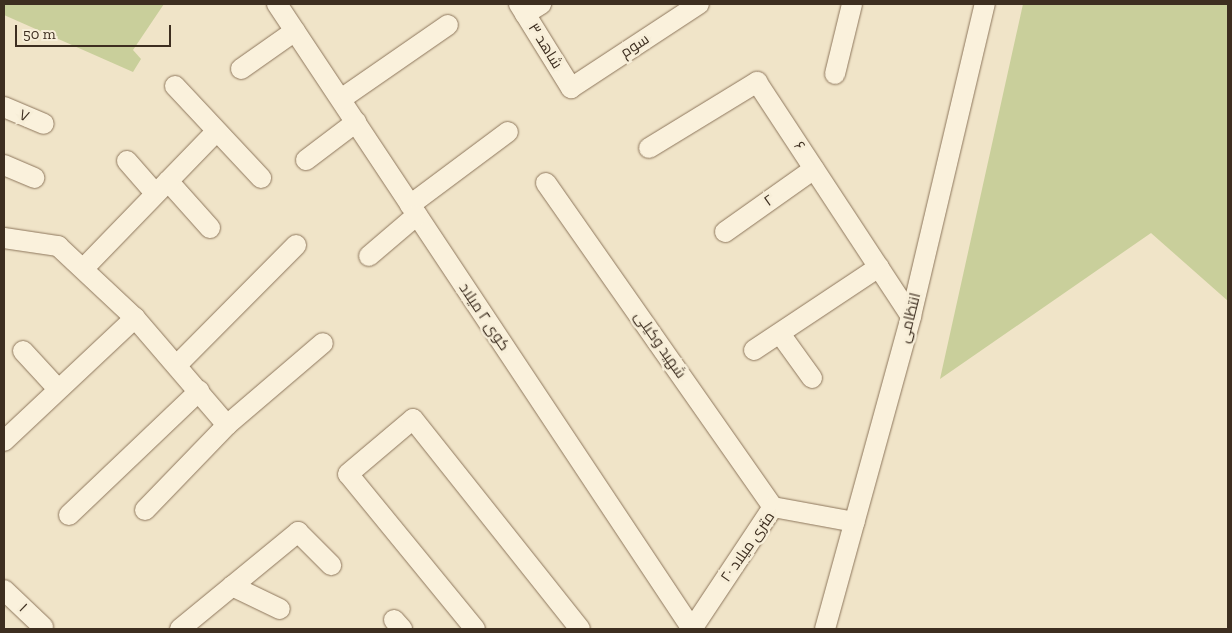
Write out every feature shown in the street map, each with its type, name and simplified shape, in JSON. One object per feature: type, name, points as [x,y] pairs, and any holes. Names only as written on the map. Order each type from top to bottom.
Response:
[{"type":"street","name":"کوی ۲ میلاد","points":[[277,4],[692,629]]},
{"type":"street","name":"سوم","points":[[571,88],[699,4]]},
{"type":"street","points":[[835,74],[852,4]]},
{"type":"street","name":"انتظامی","points":[[825,629],[911,316],[985,4]]},
{"type":"street","name":"شاهد ۳","points":[[529,7],[571,88]]},
{"type":"street","points":[[341,99],[448,25]]},
{"type":"street","points":[[241,69],[295,31]]},
{"type":"street","name":"۶","points":[[649,148],[757,82],[911,316]]},
{"type":"street","points":[[175,86],[261,178]]},
{"type":"street","name":"۷","points":[[4,107],[44,124]]},
{"type":"street","points":[[306,160],[356,122]]},
{"type":"street","points":[[84,268],[216,132]]},
{"type":"street","points":[[369,256],[413,210],[508,132]]},
{"type":"street","points":[[127,161],[210,228]]},
{"type":"street","points":[[4,165],[34,178]]},
{"type":"street","name":"۲","points":[[725,232],[814,169]]},
{"type":"street","name":"شهید وکیلی","points":[[546,183],[773,507]]},
{"type":"street","points":[[4,238],[58,246],[84,268],[135,318],[178,365],[227,425]]},
{"type":"street","points":[[178,365],[296,245]]},
{"type":"street","points":[[754,350],[781,335],[879,267]]},
{"type":"street","points":[[4,441],[57,388],[135,318]]},
{"type":"street","points":[[781,335],[812,378]]},
{"type":"street","points":[[146,510],[227,425],[323,344]]},
{"type":"street","points":[[23,351],[57,388]]},
{"type":"street","points":[[69,515],[199,391]]},
{"type":"street","points":[[475,629],[348,474],[413,419],[580,629]]},
{"type":"street","name":"۲۰ متری میلاد","points":[[692,629],[773,507],[855,522]]},
{"type":"street","points":[[180,629],[298,532],[331,565]]},
{"type":"street","points":[[232,586],[280,608]]},
{"type":"street","name":"۱","points":[[4,590],[43,627]]},
{"type":"green space","points":[[4,4],[164,4],[133,50],[141,59],[133,72],[4,15]]},
{"type":"green space","points":[[1023,4],[1228,4],[1228,301],[1151,233],[940,379]]}]
